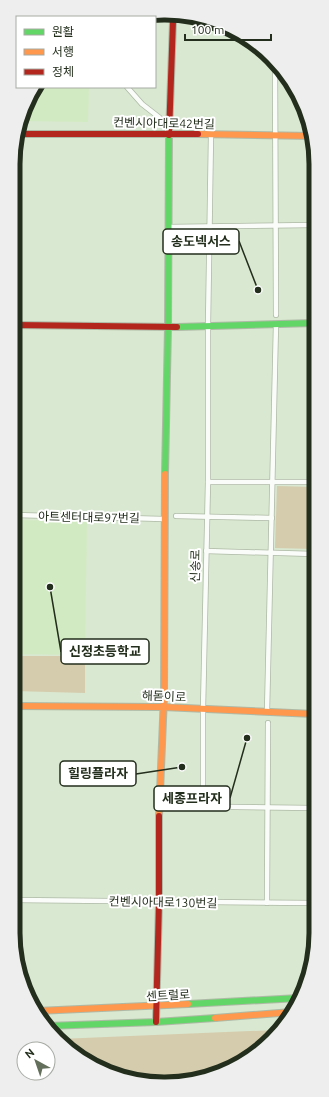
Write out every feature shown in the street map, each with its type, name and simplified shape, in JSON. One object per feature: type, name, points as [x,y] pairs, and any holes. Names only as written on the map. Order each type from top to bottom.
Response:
[{"type":"street","points":[[156,1022],[159,902],[159,806],[163,707],[169,133],[173,20]]},
{"type":"street","points":[[275,71],[276,315]]},
{"type":"street","points":[[128,88],[142,104],[160,118]]},
{"type":"street","name":"컨벤시아대로42번길","points":[[23,134],[169,133],[306,136]]},
{"type":"street","name":"신송로","points":[[203,807],[211,135]]},
{"type":"street","points":[[168,227],[309,226]]},
{"type":"street","points":[[20,325],[168,327],[309,323]]},
{"type":"street","points":[[267,712],[276,324]]},
{"type":"street","points":[[208,482],[309,482]]},
{"type":"street","name":"아트센터대로97번길","points":[[20,515],[164,519]]},
{"type":"street","points":[[176,516],[272,518]]},
{"type":"street","points":[[206,551],[309,554]]},
{"type":"street","name":"해돋이로","points":[[20,706],[163,707],[309,714]]},
{"type":"street","points":[[267,903],[268,723]]},
{"type":"street","points":[[159,806],[309,808]]},
{"type":"street","name":"컨벤시아대로130번길","points":[[20,900],[309,903]]},
{"type":"street","name":"센트럴로","points":[[43,1011],[293,998]]},
{"type":"street","points":[[54,1026],[156,1022],[285,1012]]},
{"type":"shaded area","points":[[42,88],[89,88],[88,122],[27,121]]},
{"type":"shaded area","points":[[277,486],[309,487],[309,549],[275,548]]},
{"type":"shaded area","points":[[20,520],[87,521],[85,655],[20,654]]},
{"type":"shaded area","points":[[20,656],[85,656],[85,693],[20,691]]},
{"type":"shaded area","points":[[271,1030],[260,1041],[237,1058],[202,1072],[174,1077],[146,1076],[109,1066],[84,1053],[66,1039]]},
{"type":"traffic: fast","points":[[165,474],[168,327],[169,135]]},
{"type":"traffic: fast","points":[[177,327],[309,323]]},
{"type":"traffic: fast","points":[[188,1004],[293,998]]},
{"type":"traffic: fast","points":[[54,1026],[215,1018]]},
{"type":"traffic: slow","points":[[198,134],[306,136]]},
{"type":"traffic: slow","points":[[159,816],[164,696],[165,474]]},
{"type":"traffic: slow","points":[[20,706],[163,707],[309,714]]},
{"type":"traffic: slow","points":[[43,1011],[188,1004]]},
{"type":"traffic: slow","points":[[215,1018],[285,1013]]},
{"type":"traffic: jam","points":[[169,135],[173,21]]},
{"type":"traffic: jam","points":[[23,134],[198,134]]},
{"type":"traffic: jam","points":[[20,325],[177,327]]},
{"type":"traffic: jam","points":[[156,1022],[159,902],[159,816]]},
{"type":"place","name":"송도넥서스","points":[[258,290]]},
{"type":"place","name":"신정초등학교","points":[[50,587]]},
{"type":"place","name":"세종프라자","points":[[247,738]]},
{"type":"place","name":"힐링플라자","points":[[182,767]]}]
